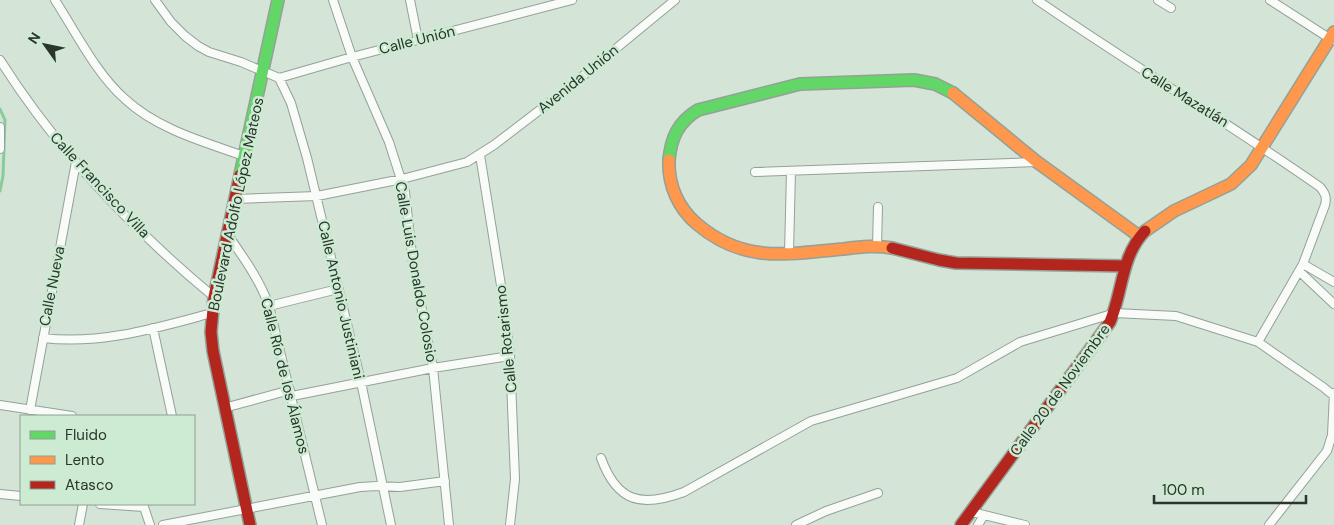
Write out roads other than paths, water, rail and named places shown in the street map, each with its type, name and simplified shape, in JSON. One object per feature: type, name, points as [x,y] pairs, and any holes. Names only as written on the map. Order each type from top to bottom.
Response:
[{"type":"street","points":[[55,0],[102,73],[124,99],[148,116],[186,136],[244,156]]},
{"type":"street","points":[[155,0],[171,22],[198,46],[209,52],[279,78]]},
{"type":"street","name":"Boulevard Adolfo López Mateos","points":[[250,525],[213,351],[212,313],[278,0]]},
{"type":"street","name":"Calle Luis Donaldo Colosio","points":[[333,0],[352,57],[386,134],[405,192],[413,263],[433,368],[449,525]]},
{"type":"street","points":[[410,0],[418,40]]},
{"type":"street","name":"Calle Unión","points":[[279,78],[352,57],[572,0]]},
{"type":"street","name":"Avenida Unión","points":[[235,199],[317,196],[452,168],[467,162],[480,155],[562,92],[675,0]]},
{"type":"street","name":"Calle Mazatlán","points":[[1037,0],[1263,146],[1325,192],[1326,199],[1301,267]]},
{"type":"street","points":[[1158,0],[1171,8]]},
{"type":"street","points":[[1270,0],[1333,37]]},
{"type":"street","name":"Calle 20 de Noviembre","points":[[962,525],[1103,333],[1115,313],[1120,298],[1125,266],[1130,251],[1139,236],[1154,222],[1231,184],[1242,176],[1251,165],[1333,37]]},
{"type":"street","name":"Calle Francisco Villa","points":[[0,60],[28,103],[76,162],[127,217],[214,297]]},
{"type":"street","name":"Calle Antonio Justiniani","points":[[279,78],[291,103],[317,196],[361,382],[391,525]]},
{"type":"street","points":[[1125,266],[948,262],[877,246],[769,254],[737,250],[719,242],[703,231],[685,213],[673,192],[668,169],[673,137],[679,124],[698,110],[800,84],[927,81],[955,94],[1037,162],[1139,236]]},
{"type":"street","points":[[0,127],[0,149]]},
{"type":"street","name":"Calle Rotarismo","points":[[480,155],[504,304],[510,356],[515,478],[510,525]]},
{"type":"street","name":"Calle Nueva","points":[[30,410],[76,162]]},
{"type":"street","points":[[755,172],[1037,162]]},
{"type":"street","points":[[789,253],[791,171]]},
{"type":"street","points":[[877,246],[878,207]]},
{"type":"street","name":"Calle Río de los Álamos","points":[[228,235],[248,264],[269,306],[322,525]]},
{"type":"street","points":[[1301,267],[1334,283],[1326,296]]},
{"type":"street","points":[[1301,267],[1334,304]]},
{"type":"street","points":[[1258,342],[1301,267]]},
{"type":"street","points":[[269,306],[338,289]]},
{"type":"street","points":[[43,338],[68,340],[95,339],[153,328],[212,313]]},
{"type":"street","points":[[601,458],[607,474],[614,485],[627,494],[638,499],[667,498],[684,492],[810,421],[958,378],[1020,342],[1115,313],[1176,316],[1258,342],[1334,395],[1332,435],[1327,451],[1269,525]]},
{"type":"street","points":[[153,328],[172,415]]},
{"type":"street","points":[[224,408],[291,393],[510,356]]},
{"type":"street","points":[[0,405],[65,415]]},
{"type":"street","points":[[163,525],[360,486],[400,487],[445,481]]},
{"type":"street","points":[[0,494],[20,496]]},
{"type":"street","points":[[796,525],[826,511],[878,494]]},
{"type":"street","points":[[79,525],[83,505]]},
{"type":"street","points":[[122,505],[144,506],[150,525]]},
{"type":"street","points":[[972,512],[1025,525]]},
{"type":"street","points":[[978,525],[984,515]]},
{"type":"waterway","points":[[0,109],[5,120],[3,176],[0,191]]}]
